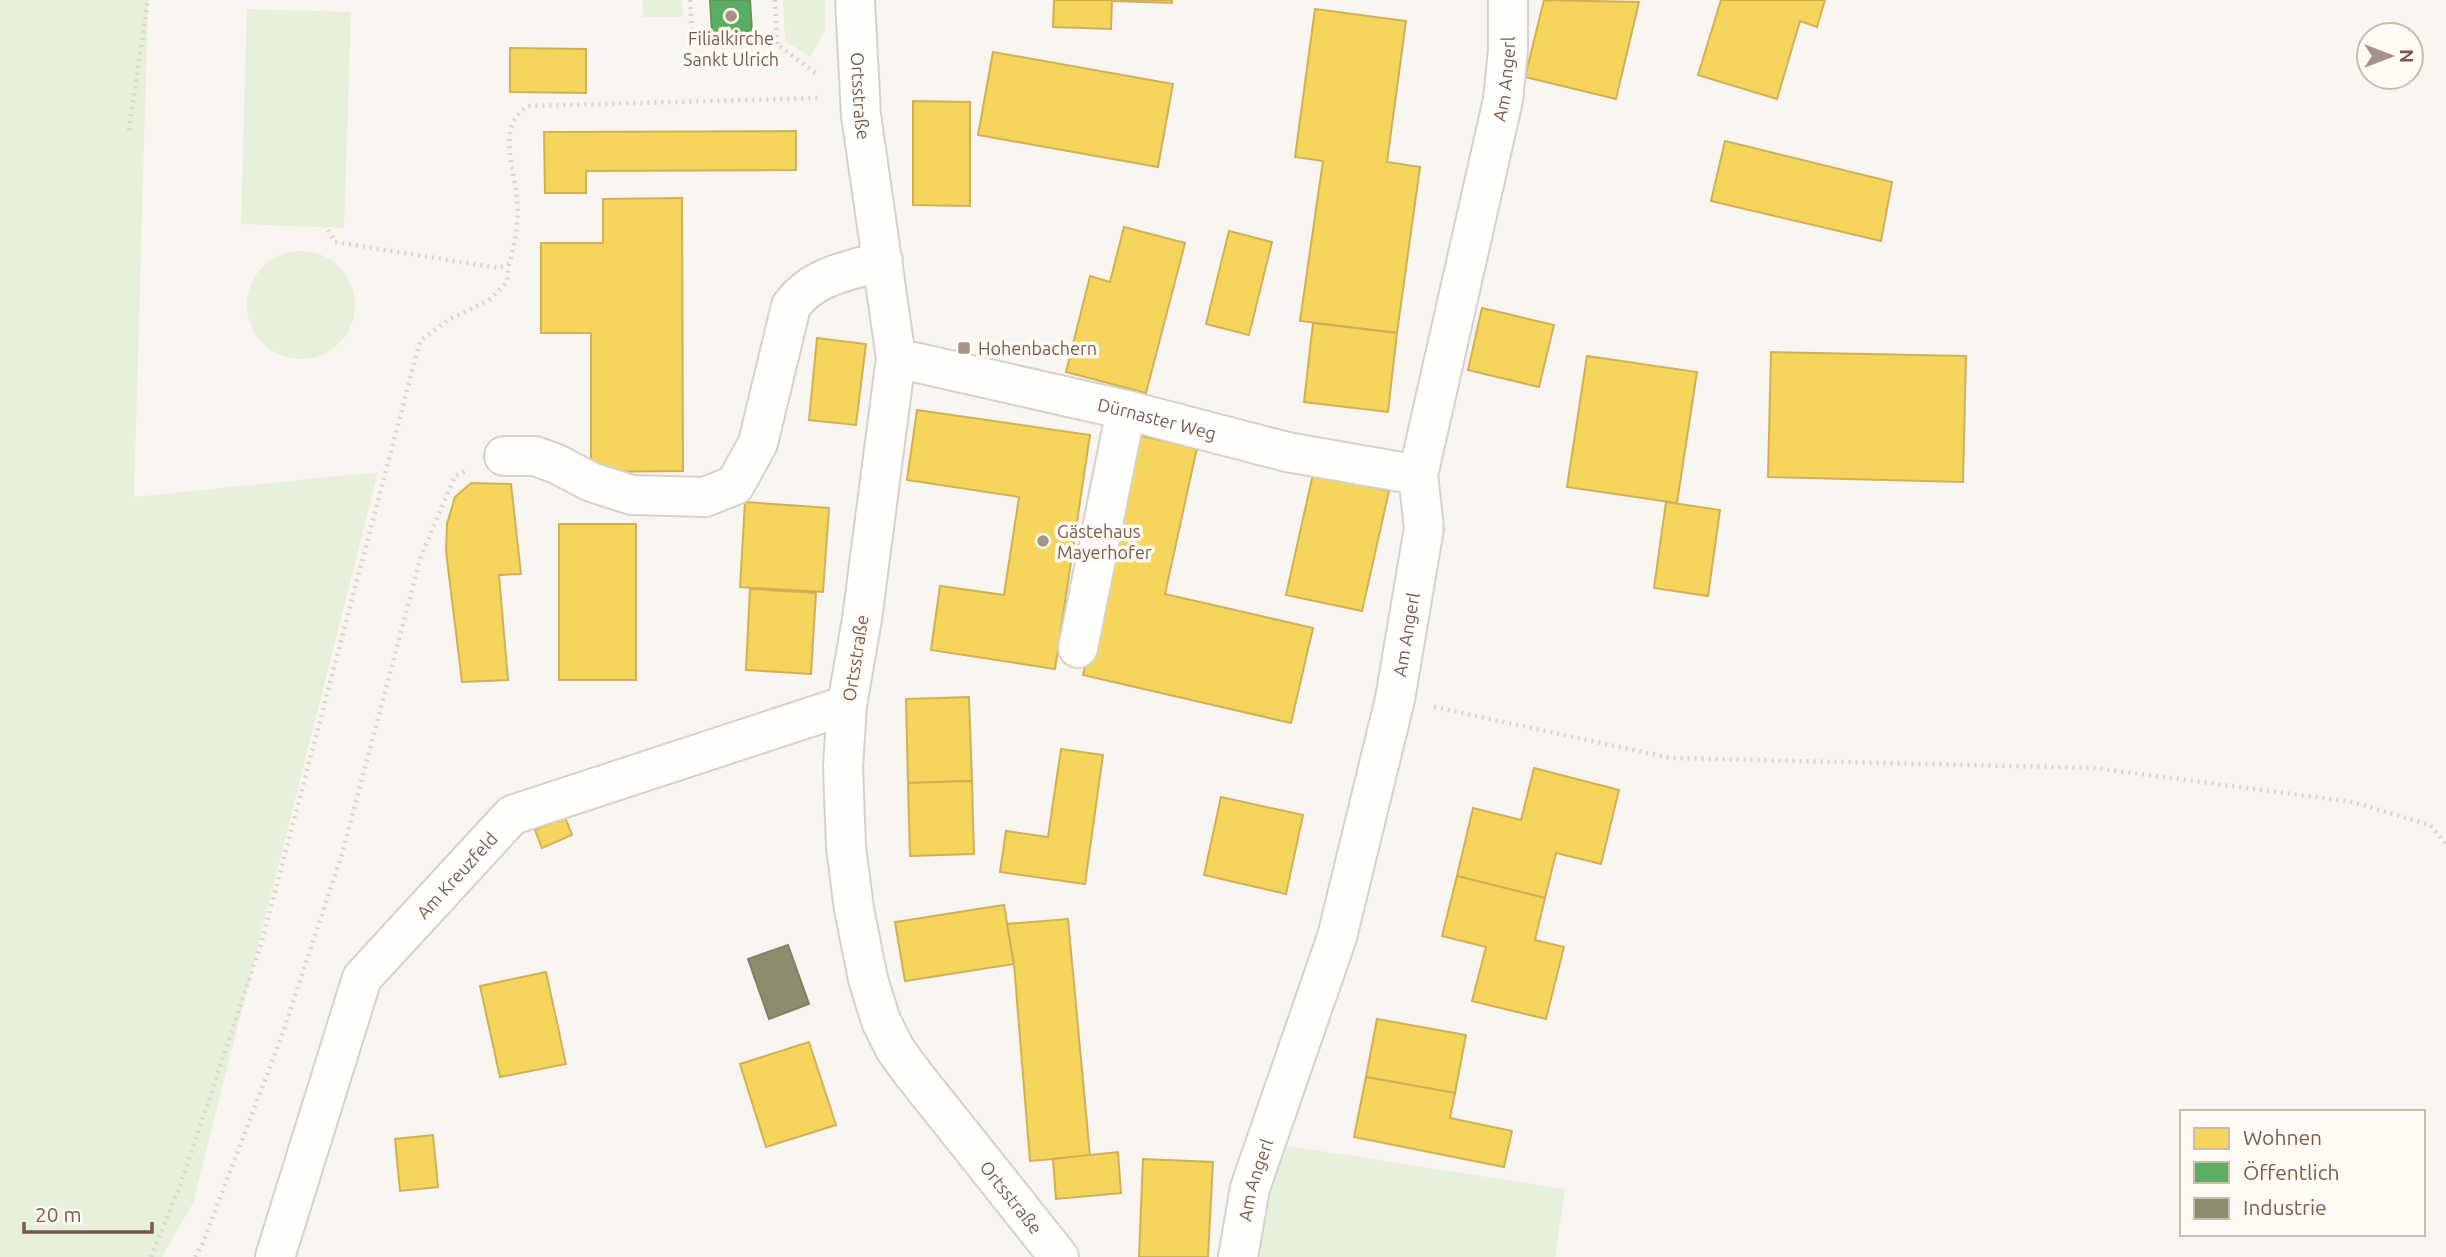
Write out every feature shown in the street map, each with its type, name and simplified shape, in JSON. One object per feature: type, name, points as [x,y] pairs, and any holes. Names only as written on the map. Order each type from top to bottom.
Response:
[{"type":"street","name":"Ortsstraße","points":[[855,0],[861,115],[896,358],[862,619],[847,705],[844,767],[846,847],[854,909],[868,979],[881,1021],[895,1049],[1059,1257]]},
{"type":"street","name":"Am Angerl","points":[[1238,1257],[1250,1188],[1338,937],[1395,699],[1424,528],[1418,475],[1503,100],[1508,50],[1508,0]]},
{"type":"street","points":[[504,456],[534,456],[591,482],[632,495],[705,497],[734,485],[758,443],[791,306],[801,292],[824,279],[883,261]]},
{"type":"street","name":"Dürnaster Weg","points":[[896,358],[1126,410],[1287,452],[1418,475]]},
{"type":"street","points":[[1078,648],[1126,410]]},
{"type":"street","name":"Am Kreuzfeld","points":[[275,1257],[362,978],[512,815],[847,705]]},
{"type":"path","points":[[129,130],[148,0]]},
{"type":"path","points":[[690,0],[692,45],[776,44],[828,83],[860,90]]},
{"type":"path","points":[[775,0],[776,44]]},
{"type":"path","points":[[151,1257],[181,1183],[262,942],[420,341],[448,320],[489,300],[507,282],[517,238],[517,198],[508,140],[517,113],[528,106],[860,90]]},
{"type":"path","points":[[328,230],[335,242],[499,268],[509,264]]},
{"type":"path","points":[[195,1257],[202,1245],[281,1038],[342,854],[421,556],[455,476],[504,456]]},
{"type":"path","points":[[1395,699],[1671,758],[2095,768],[2353,802],[2430,825],[2446,844]]},
{"type":"green space","points":[[0,0],[148,0],[134,497],[378,472],[193,1203],[162,1257],[0,1257]]},
{"type":"green space","points":[[642,0],[682,0],[683,17],[643,17]]},
{"type":"green space","points":[[783,0],[825,0],[825,31],[810,57],[785,41]]},
{"type":"green space","points":[[247,9],[351,12],[344,228],[241,224]]},
{"type":"green space","points":[[301,251],[322,255],[340,266],[351,284],[355,305],[351,326],[340,344],[322,355],[301,359],[280,355],[262,344],[251,326],[247,305],[251,284],[262,266],[280,255]]},
{"type":"green space","points":[[1276,1144],[1565,1189],[1555,1257],[1252,1257]]},
{"type":"building: Wohnen","points":[[1054,0],[1172,0],[1172,3],[1112,1],[1111,29],[1053,27]]},
{"type":"building: Wohnen","points":[[1544,0],[1639,2],[1616,99],[1525,77]]},
{"type":"building: Wohnen","points":[[1721,0],[1825,0],[1817,27],[1800,21],[1777,99],[1698,75]]},
{"type":"building: Wohnen","points":[[1315,9],[1406,21],[1387,162],[1420,167],[1397,333],[1300,321],[1323,161],[1295,157]]},
{"type":"building: Wohnen","points":[[510,48],[586,49],[586,93],[510,92]]},
{"type":"building: Wohnen","points":[[993,52],[1173,84],[1158,167],[978,135]]},
{"type":"building: Wohnen","points":[[913,101],[970,102],[970,206],[913,205]]},
{"type":"building: Wohnen","points":[[796,131],[796,170],[586,171],[586,193],[545,193],[544,132]]},
{"type":"building: Wohnen","points":[[1725,141],[1892,182],[1881,241],[1711,201]]},
{"type":"building: Wohnen","points":[[682,198],[683,471],[591,472],[591,333],[541,333],[541,243],[603,243],[603,199]]},
{"type":"building: Wohnen","points":[[1124,227],[1185,243],[1146,393],[1066,372],[1090,276],[1110,282]]},
{"type":"building: Wohnen","points":[[1229,231],[1272,242],[1249,335],[1206,324]]},
{"type":"building: Wohnen","points":[[1482,308],[1554,325],[1539,387],[1468,370]]},
{"type":"building: Wohnen","points":[[1313,323],[1397,333],[1388,412],[1304,402]]},
{"type":"building: Wohnen","points":[[817,338],[866,344],[856,425],[809,420]]},
{"type":"building: Wohnen","points":[[1771,352],[1966,356],[1963,482],[1768,477]]},
{"type":"building: Wohnen","points":[[1587,356],[1697,372],[1677,503],[1567,487]]},
{"type":"building: Wohnen","name":"Gästehaus Mayerhofer","points":[[917,410],[1090,435],[1055,669],[931,650],[940,586],[1004,595],[1019,497],[907,480]]},
{"type":"building: Wohnen","points":[[1137,435],[1197,448],[1165,594],[1313,628],[1291,723],[1083,675]]},
{"type":"building: Wohnen","points":[[1313,474],[1389,491],[1362,611],[1286,595]]},
{"type":"building: Wohnen","points":[[471,483],[511,484],[521,574],[499,575],[508,680],[462,682],[446,551],[447,524],[455,497]]},
{"type":"building: Wohnen","points":[[745,502],[829,508],[823,592],[740,587]]},
{"type":"building: Wohnen","points":[[1666,502],[1720,510],[1708,596],[1654,588]]},
{"type":"building: Wohnen","points":[[559,524],[636,524],[636,680],[559,680]]},
{"type":"building: Wohnen","points":[[750,589],[816,593],[811,674],[746,670]]},
{"type":"building: Wohnen","points":[[969,697],[972,781],[908,783],[906,699]]},
{"type":"building: Wohnen","points":[[1061,749],[1103,755],[1085,884],[1000,872],[1006,831],[1048,837]]},
{"type":"building: Wohnen","points":[[1534,768],[1619,790],[1601,864],[1556,853],[1545,898],[1457,876],[1473,808],[1521,820]]},
{"type":"building: Wohnen","points":[[972,781],[974,854],[910,856],[908,783]]},
{"type":"building: Wohnen","points":[[1221,797],[1303,815],[1286,894],[1204,875]]},
{"type":"building: Wohnen","points":[[565,817],[572,835],[542,848],[535,830]]},
{"type":"building: Wohnen","points":[[1457,876],[1545,898],[1535,940],[1564,947],[1546,1019],[1472,1001],[1486,947],[1442,936]]},
{"type":"building: Wohnen","points":[[1004,905],[1014,964],[905,981],[895,922]]},
{"type":"building: Wohnen","points":[[1068,919],[1090,1156],[1030,1161],[1014,964],[1007,924]]},
{"type":"building: Wohnen","points":[[546,972],[566,1064],[500,1077],[480,986]]},
{"type":"building: Wohnen","points":[[1377,1019],[1466,1035],[1455,1093],[1366,1077]]},
{"type":"building: Wohnen","points":[[809,1042],[836,1125],[766,1147],[740,1064]]},
{"type":"building: Wohnen","points":[[1366,1077],[1455,1093],[1450,1118],[1512,1131],[1504,1167],[1354,1137]]},
{"type":"building: Wohnen","points":[[433,1135],[438,1187],[400,1191],[395,1139]]},
{"type":"building: Wohnen","points":[[1118,1152],[1121,1193],[1056,1199],[1053,1159]]},
{"type":"building: Wohnen","points":[[1143,1159],[1213,1162],[1208,1257],[1139,1257]]},
{"type":"building: Öffentlich","name":"Filialkirche Sankt Ulrich","points":[[710,0],[750,0],[752,31],[712,33]]},
{"type":"building: Industrie","points":[[788,945],[809,1004],[769,1019],[748,959]]},
{"type":"place","name":"Filialkirche Sankt Ulrich","points":[[731,16]]},
{"type":"place","name":"Hohenbachern","points":[[964,348]]},
{"type":"place","name":"Gästehaus Mayerhofer","points":[[1043,541]]}]
